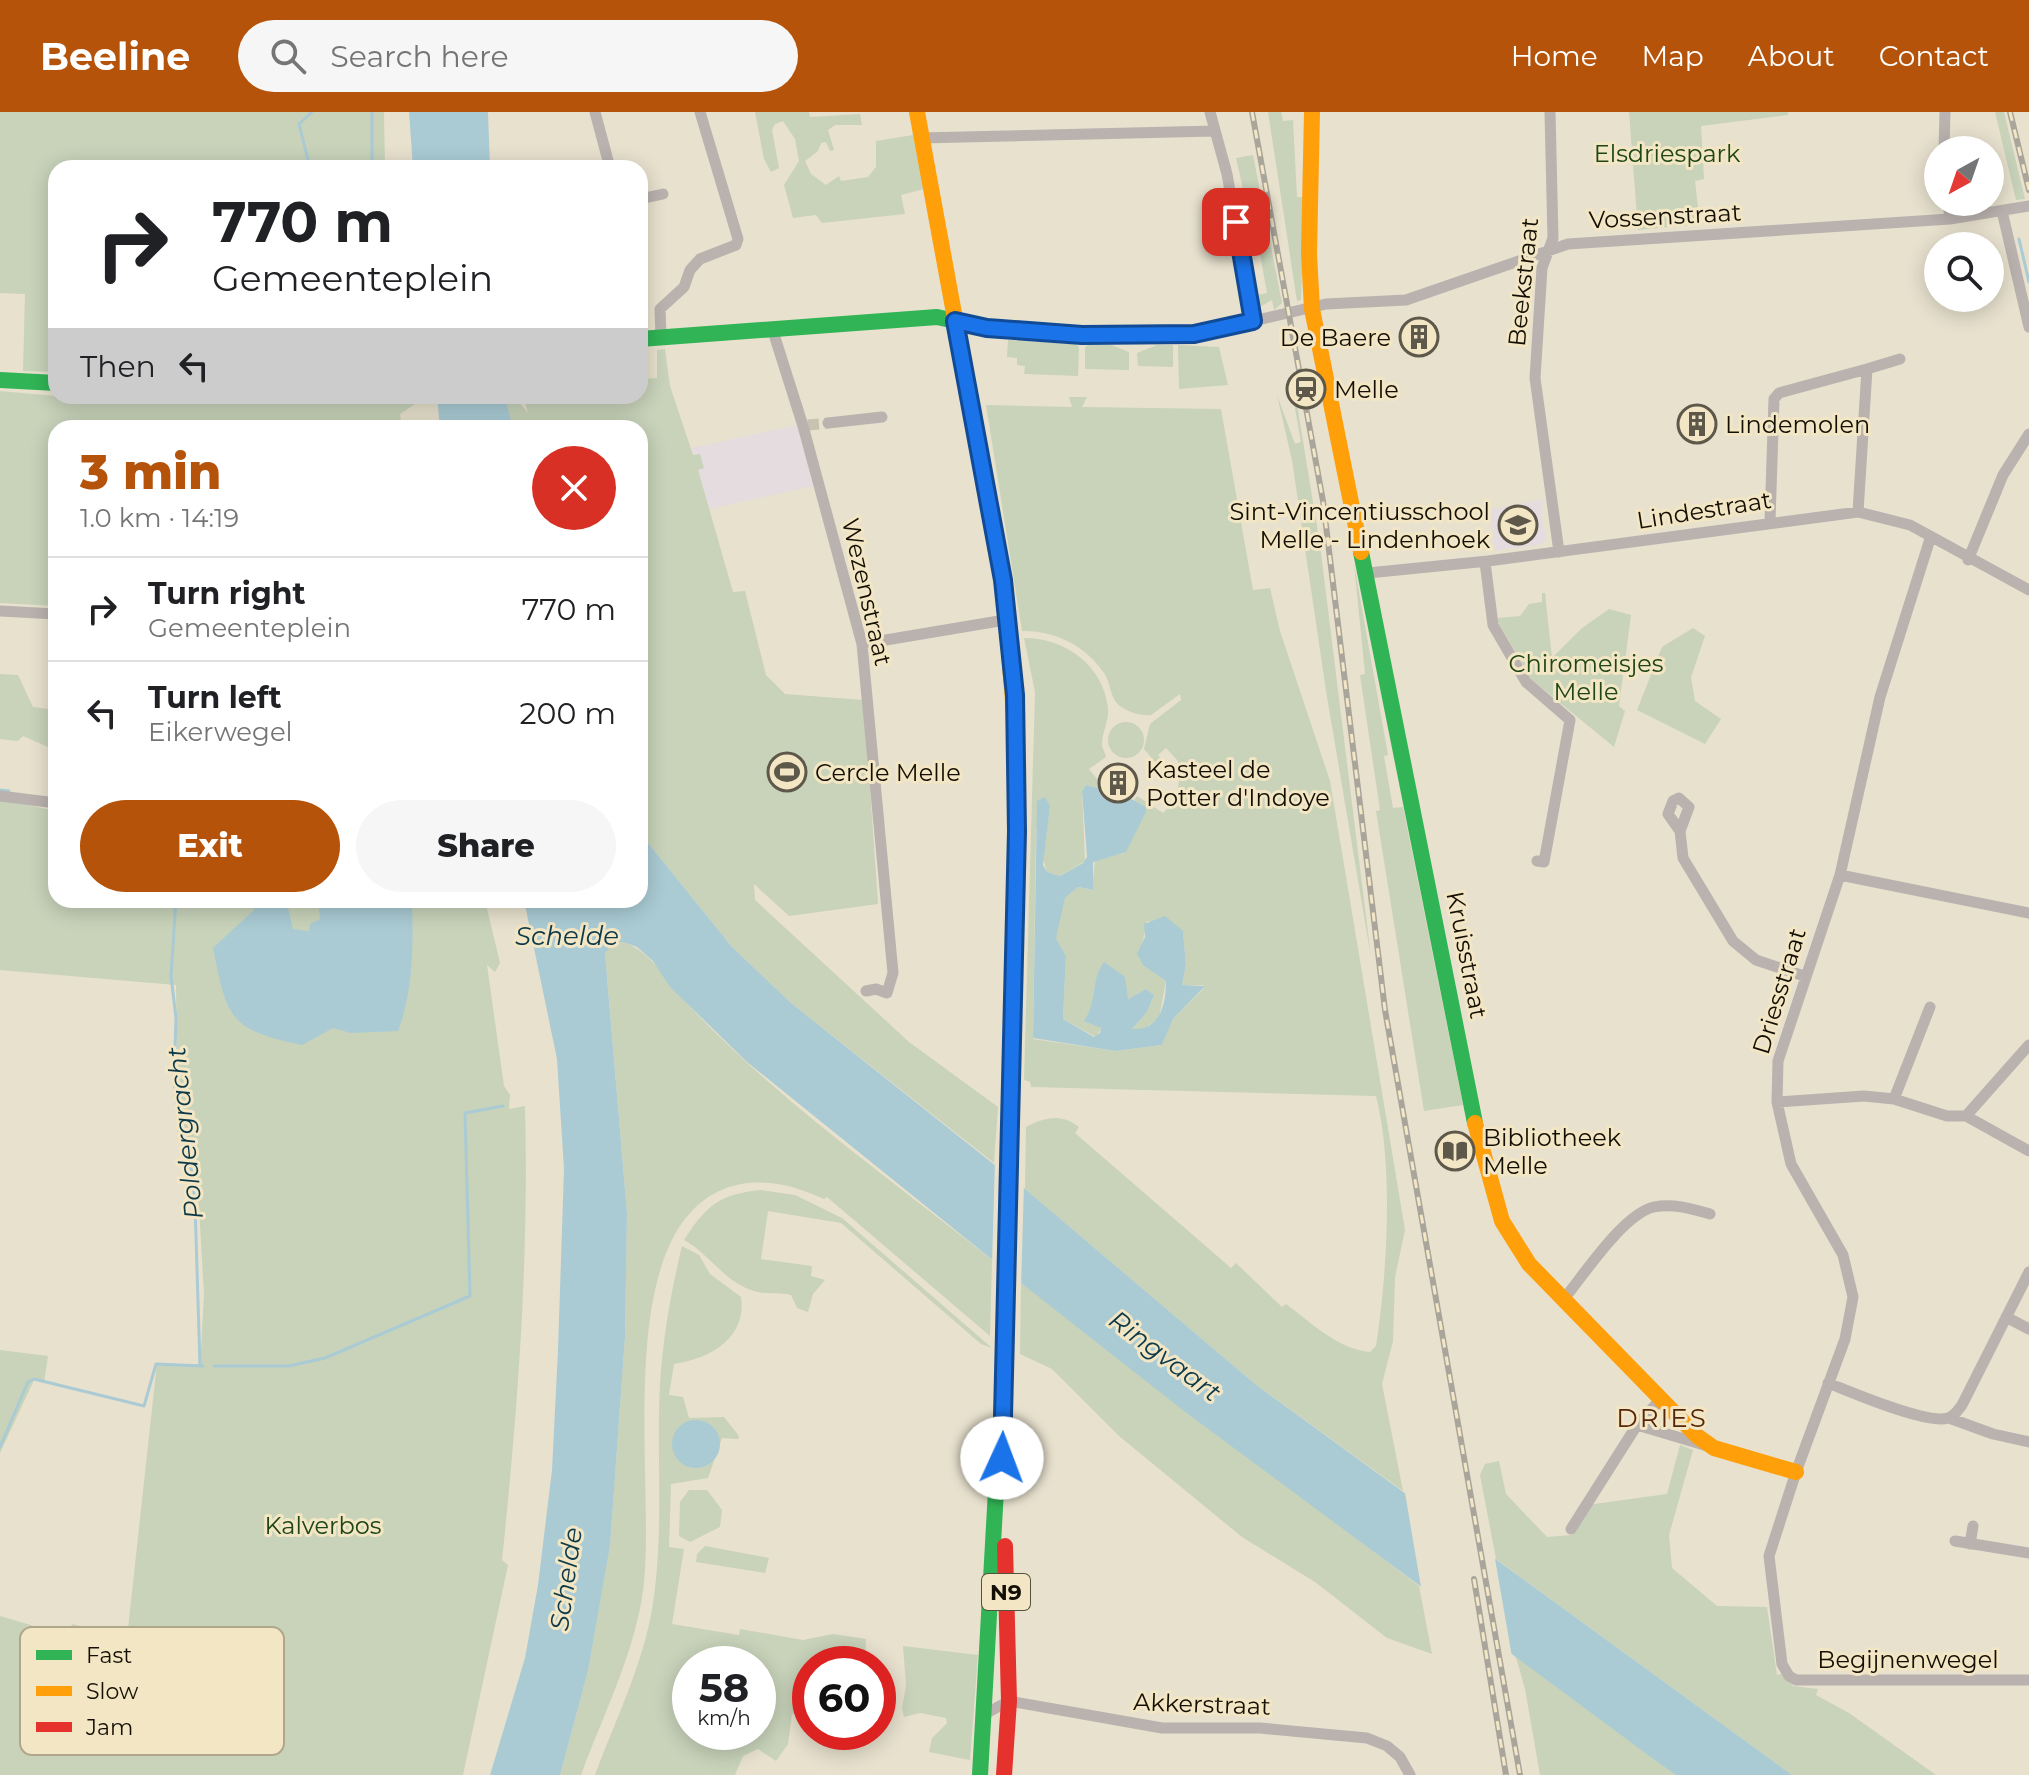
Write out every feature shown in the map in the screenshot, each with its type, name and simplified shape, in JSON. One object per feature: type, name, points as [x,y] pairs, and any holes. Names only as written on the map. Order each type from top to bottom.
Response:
[{"type":"main road","name":"N9","points":[[917,112],[1011,635],[1017,831],[1001,1485],[1005,1490],[1003,1775]]},
{"type":"main road","name":"Kruisstraat","points":[[1312,112],[1309,254],[1312,309],[1368,573],[1481,1154],[1502,1221],[1529,1264],[1660,1400],[1714,1448],[1796,1472]]},
{"type":"main road","points":[[648,336],[661,330],[772,328],[937,317],[955,321]]},
{"type":"main road","points":[[0,380],[48,383]]},
{"type":"main road","name":"N9","points":[[999,571],[999,621],[1012,702]]},
{"type":"main road","name":"N9","points":[[980,1775],[996,1490],[1001,1485]]},
{"type":"main road","points":[[989,1607],[1004,1702]]},
{"type":"main road","points":[[986,1650],[1004,1702]]},
{"type":"street","points":[[595,112],[608,160]]},
{"type":"street","points":[[661,330],[660,309],[684,287],[690,270],[700,259],[736,245],[738,239],[700,112]]},
{"type":"street","points":[[955,321],[987,328],[1082,335],[1194,334],[1253,321],[1227,174],[1210,112]]},
{"type":"street","name":"Beekstraat","points":[[1550,112],[1553,238],[1542,268],[1535,378],[1559,552]]},
{"type":"street","points":[[1944,136],[1945,112]]},
{"type":"street","points":[[921,138],[1215,131]]},
{"type":"street","points":[[648,197],[663,194]]},
{"type":"street","name":"Vossenstraat","points":[[2004,211],[2029,206]]},
{"type":"street","name":"Vossenstraat","points":[[1253,321],[1326,304],[1406,300],[1547,250],[1585,242],[1970,216]]},
{"type":"street","points":[[2003,216],[2029,327]]},
{"type":"street","name":"Wezenstraat","points":[[772,328],[806,426],[862,644],[893,973],[887,993],[876,989],[866,991]]},
{"type":"street","points":[[1770,521],[1774,399],[1779,393],[1900,359]]},
{"type":"street","points":[[1858,512],[1867,369]]},
{"type":"street","points":[[828,423],[882,417]]},
{"type":"street","points":[[1968,560],[2003,475],[2029,434]]},
{"type":"street","name":"Lindestraat","points":[[1368,573],[1485,562],[1770,521],[1858,512],[1910,525],[1968,560],[2029,590]]},
{"type":"street","name":"Driesstraat","points":[[1789,1676],[1782,1664],[1768,1568],[1796,1472],[1851,1318],[1851,1283],[1843,1255],[1791,1164],[1777,1102],[1780,1047],[1840,875],[1880,697],[1930,539]]},
{"type":"street","points":[[1485,562],[1496,631],[1526,682],[1570,720],[1544,862],[1537,861]]},
{"type":"street","points":[[0,611],[48,614]]},
{"type":"street","points":[[862,644],[999,621]]},
{"type":"street","points":[[0,796],[48,802]]},
{"type":"street","points":[[1680,831],[1686,866],[1733,941],[1756,960],[1804,976]]},
{"type":"street","points":[[1840,875],[2029,913]]},
{"type":"street","points":[[1894,1099],[1930,1007]]},
{"type":"street","points":[[1966,1116],[2029,1045]]},
{"type":"street","points":[[1777,1102],[1864,1096],[1894,1099],[1947,1116],[1966,1116],[2029,1151]]},
{"type":"street","points":[[1563,1300],[1631,1219],[1654,1207],[1684,1207],[1710,1214]]},
{"type":"street","points":[[1949,1418],[1962,1405],[2029,1272]]},
{"type":"street","points":[[2006,1317],[2029,1329]]},
{"type":"street","points":[[1828,1383],[1893,1408],[1939,1419],[1949,1418],[1993,1434],[2029,1442]]},
{"type":"street","points":[[1571,1529],[1637,1425],[1660,1400]]},
{"type":"street","points":[[1637,1425],[1714,1448]]},
{"type":"street","points":[[1970,1544],[1973,1526]]},
{"type":"street","points":[[1955,1541],[2029,1553]]},
{"type":"street","name":"Begijnenwegel","points":[[1789,1676],[1802,1681],[2029,1680]]},
{"type":"street","points":[[983,1715],[1004,1702]]},
{"type":"street","name":"Akkerstraat","points":[[1004,1702],[1162,1728],[1274,1729],[1367,1738],[1387,1746],[1400,1757],[1410,1775]]},
{"type":"shaded area","points":[[797,425],[814,486],[709,509],[691,448]]},
{"type":"shaded area","name":"Sint-Vincentiusschool Melle - Lindenhoek","points":[[1543,499],[1542,520],[1547,536],[1543,544],[1495,551],[1490,510]]},
{"type":"green space","points":[[0,112],[384,112],[385,160],[48,160],[48,372],[23,371],[25,294],[0,293]]},
{"type":"green space","points":[[755,112],[809,112],[810,117],[860,114],[862,125],[835,125],[828,130],[834,150],[830,151],[826,142],[821,143],[818,151],[805,161],[811,174],[826,185],[839,176],[841,181],[868,177],[876,167],[876,141],[913,135],[924,189],[901,195],[905,214],[822,223],[816,215],[793,218],[784,185],[799,161],[795,139],[783,121],[775,124],[772,130],[779,168],[771,172],[764,159]]},
{"type":"green space","points":[[1268,112],[1281,112],[1283,121],[1293,120],[1297,197],[1305,197],[1301,300],[1297,301]]},
{"type":"green space","name":"Elsdriespark","points":[[1629,112],[1788,112],[1788,115],[1701,126],[1704,179],[1695,181],[1700,224],[1638,230]]},
{"type":"green space","points":[[1995,112],[2004,112],[2025,199],[2016,200],[2004,150],[2004,136],[2001,136]]},
{"type":"green space","points":[[1253,155],[1282,303],[1274,310],[1272,300],[1260,307],[1258,295],[1267,293],[1257,237],[1254,237],[1236,158]]},
{"type":"green space","points":[[1008,340],[1076,344],[1079,347],[1078,376],[1024,374],[1025,366],[1017,365],[1017,358],[1007,357]]},
{"type":"green space","points":[[1090,344],[1112,345],[1129,352],[1129,370],[1085,369],[1085,347]]},
{"type":"green space","points":[[1157,345],[1173,345],[1173,367],[1138,366],[1137,353]]},
{"type":"green space","points":[[1178,345],[1219,347],[1228,385],[1179,389]]},
{"type":"green space","points":[[665,349],[670,386],[693,455],[700,454],[704,468],[698,470],[733,592],[745,591],[766,675],[785,694],[864,700],[878,904],[789,916],[754,884],[755,900],[909,1042],[998,1107],[994,1163],[791,1003],[732,947],[648,843],[648,420],[511,420],[507,404],[521,404],[528,413],[525,404],[648,404],[648,379],[657,378],[657,350]]},
{"type":"green space","points":[[1290,380],[1293,380],[1320,545],[1371,957],[1326,691],[1292,460],[1277,395],[1295,444],[1301,442]]},
{"type":"green space","points":[[0,391],[48,395],[48,404],[415,404],[400,414],[401,420],[48,420],[48,606],[0,603]]},
{"type":"green space","points":[[1069,397],[1087,397],[1082,407],[1221,409],[1253,590],[1270,588],[1280,631],[1330,781],[1405,1230],[1395,1277],[1393,1341],[1382,1384],[1403,1491],[1255,1384],[1025,1189],[1026,1127],[1053,1118],[1066,1120],[1079,1127],[1075,1133],[1231,1268],[1236,1263],[1282,1307],[1286,1304],[1325,1334],[1347,1346],[1370,1352],[1376,1346],[1383,1287],[1387,1187],[1382,1124],[1376,1096],[1031,1087],[1030,1082],[1024,1080],[1035,692],[1024,638],[1054,643],[1080,657],[1099,680],[1108,709],[1102,742],[1106,757],[1089,769],[1097,779],[1104,773],[1099,790],[1086,785],[1082,791],[1085,861],[1060,876],[1047,872],[1043,859],[1050,806],[1036,831],[1033,1039],[1115,1051],[1162,1045],[1173,1019],[1204,988],[1203,985],[1182,985],[1186,965],[1183,931],[1147,921],[1139,959],[1166,981],[1159,1018],[1142,1030],[1132,1029],[1147,1012],[1154,995],[1146,989],[1128,999],[1126,995],[1094,988],[1093,1009],[1101,1029],[1096,1037],[1063,1019],[1066,956],[1055,936],[1065,898],[1078,887],[1092,890],[1095,860],[1124,853],[1145,814],[1146,807],[1134,800],[1137,796],[1163,813],[1174,800],[1178,788],[1178,761],[1166,748],[1158,755],[1163,761],[1155,762],[1144,749],[1150,724],[1181,700],[1180,694],[1151,715],[1127,710],[1116,702],[1097,663],[1079,648],[1046,633],[1022,631],[986,405],[1072,407]]},
{"type":"green space","points":[[1354,564],[1388,755],[1384,756],[1393,808],[1403,807],[1463,1105],[1424,1111],[1376,811],[1380,810],[1360,675],[1365,674]]},
{"type":"green space","name":"Chiromeisjes Melle","points":[[1542,593],[1545,593],[1552,658],[1582,628],[1609,609],[1631,615],[1619,706],[1625,711],[1614,747],[1531,679],[1498,622],[1498,618],[1520,616],[1529,604],[1542,602]]},
{"type":"green space","points":[[1693,628],[1705,636],[1691,677],[1695,701],[1721,719],[1705,744],[1637,710],[1662,647]]},
{"type":"green space","points":[[0,674],[18,675],[33,707],[48,709],[48,747],[23,736],[18,741],[0,739]]},
{"type":"green space","points":[[1126,722],[1138,728],[1144,740],[1138,752],[1126,758],[1114,752],[1108,740],[1114,728]]},
{"type":"green space","name":"Kalverbos","points":[[0,799],[48,809],[48,908],[487,908],[500,963],[495,972],[487,965],[504,1086],[510,1095],[509,1109],[525,1106],[524,1276],[502,1560],[508,1565],[463,1775],[0,1775],[0,1616],[37,1627],[20,1627],[20,1755],[284,1755],[284,1627],[128,1627],[157,1363],[200,1366],[204,1294],[199,1208],[195,1172],[178,1121],[176,985],[0,970]]},
{"type":"green space","points":[[623,942],[645,954],[696,1013],[765,1079],[992,1260],[990,1336],[827,1197],[824,1199],[772,1183],[746,1183],[719,1191],[685,1219],[663,1261],[651,1314],[645,1372],[646,1547],[639,1615],[625,1662],[581,1775],[560,1775],[588,1671],[610,1545],[625,1337],[627,1213],[605,952],[613,944]]},
{"type":"green space","points":[[761,1190],[795,1195],[842,1218],[992,1348],[981,1344],[841,1223],[768,1211],[761,1259],[812,1266],[811,1276],[825,1280],[813,1294],[808,1312],[797,1308],[791,1295],[758,1292],[743,1287],[684,1240],[699,1218],[715,1204],[734,1195]]},
{"type":"green space","points":[[682,1246],[699,1255],[710,1274],[741,1297],[738,1324],[723,1344],[700,1357],[674,1364],[669,1395],[683,1397],[689,1418],[724,1417],[739,1436],[738,1439],[722,1438],[708,1478],[671,1484],[669,1547],[684,1549],[672,1624],[739,1635],[740,1629],[803,1640],[833,1634],[866,1639],[866,1646],[792,1646],[792,1714],[788,1744],[776,1761],[760,1750],[776,1750],[776,1646],[672,1646],[672,1750],[756,1750],[743,1756],[735,1775],[595,1775],[634,1676],[651,1615],[658,1558],[660,1384],[671,1297]]},
{"type":"green space","points":[[1021,1283],[1419,1586],[1432,1654],[1387,1638],[1315,1582],[1242,1537],[1119,1436],[1052,1369],[1020,1354]]},
{"type":"green space","points":[[0,1350],[48,1356],[44,1383],[34,1380],[0,1453]]},
{"type":"green space","points":[[1680,1445],[1693,1450],[1669,1535],[1672,1568],[1717,1606],[1767,1607],[1777,1675],[1782,1674],[1793,1686],[1818,1689],[1816,1695],[1849,1713],[1936,1775],[1792,1775],[1496,1559],[1480,1475],[1485,1464],[1499,1461],[1506,1494],[1547,1537],[1572,1535],[1587,1505],[1667,1494]]},
{"type":"green space","points":[[689,1490],[707,1490],[722,1510],[720,1527],[690,1542],[679,1536],[680,1502]]},
{"type":"green space","points":[[705,1546],[769,1558],[765,1573],[696,1562],[697,1554]]},
{"type":"green space","points":[[903,1646],[978,1655],[970,1760],[929,1752],[932,1738],[947,1723],[946,1718],[920,1713],[904,1717],[902,1708],[906,1685]]},
{"type":"green space","points":[[1515,1654],[1676,1775],[1540,1775],[1525,1689]]},
{"type":"water","points":[[409,112],[488,112],[490,160],[412,160]]},
{"type":"water","points":[[438,404],[507,404],[511,420],[439,420]]},
{"type":"water","points":[[1086,785],[1128,797],[1146,807],[1146,812],[1126,852],[1093,862],[1093,890],[1078,887],[1065,898],[1056,938],[1066,956],[1063,1019],[1094,1037],[1100,1033],[1101,1028],[1084,1021],[1104,962],[1125,977],[1128,999],[1146,989],[1154,995],[1147,1012],[1132,1029],[1149,1026],[1155,1021],[1163,1007],[1166,981],[1143,965],[1137,954],[1145,937],[1144,924],[1165,916],[1183,931],[1186,965],[1182,985],[1205,986],[1173,1019],[1162,1045],[1115,1051],[1033,1038],[1037,801],[1045,797],[1050,806],[1043,865],[1047,872],[1060,876],[1083,863],[1087,857],[1082,791]]},
{"type":"water","points":[[648,843],[732,947],[791,1003],[1025,1189],[1255,1384],[1792,1775],[1676,1775],[1652,1758],[1184,1411],[1021,1283],[747,1062],[670,987],[653,961],[637,947],[623,942],[613,944],[605,953],[627,1213],[625,1337],[610,1546],[588,1671],[560,1775],[490,1775],[525,1658],[538,1585],[552,1470],[564,1169],[557,1059],[526,908],[648,908]]},
{"type":"water","points":[[254,908],[288,908],[293,929],[309,931],[310,924],[320,919],[319,908],[412,908],[410,983],[398,1031],[351,1033],[333,1028],[302,1045],[260,1034],[236,1018],[223,991],[213,948]]},
{"type":"water","points":[[696,1420],[713,1427],[720,1444],[713,1461],[696,1468],[679,1461],[672,1444],[679,1427]]},
{"type":"pier","points":[[995,1159],[1024,1183],[1021,1288],[992,1265]]},
{"type":"pier","points":[[1404,1487],[1494,1553],[1512,1657],[1422,1593]]},
{"type":"waterway","points":[[308,160],[299,124],[312,112]]},
{"type":"waterway","points":[[372,112],[372,160]]},
{"type":"waterway","points":[[2019,239],[2029,282]]},
{"type":"waterway","points":[[0,790],[9,791]]},
{"type":"waterway","name":"Poldergracht","points":[[175,908],[171,976],[176,1018],[174,1081],[179,1131],[192,1172],[195,1204],[200,1366]]},
{"type":"waterway","points":[[214,1366],[289,1366],[325,1358],[470,1296],[465,1113],[503,1106]]},
{"type":"waterway","points":[[0,1447],[28,1382],[34,1379],[144,1406],[156,1364],[203,1366]]},
{"type":"tunnel","points":[[808,425],[828,423]]},
{"type":"railway","points":[[1252,112],[1323,501],[1385,1010],[1520,1775]]},
{"type":"railway","points":[[2010,112],[2029,190]]},
{"type":"railway","points":[[1474,1579],[1506,1775]]},
{"type":"traffic: fast","points":[[648,338],[937,317],[955,321]]},
{"type":"traffic: fast","points":[[0,380],[48,383]]},
{"type":"traffic: fast","points":[[1361,552],[1475,1123]]},
{"type":"traffic: fast","points":[[980,1775],[996,1490],[1001,1485],[1003,1408]]},
{"type":"traffic: slow","points":[[917,112],[1003,580],[1015,725]]},
{"type":"traffic: slow","points":[[1312,112],[1309,254],[1312,309],[1361,552]]},
{"type":"traffic: slow","points":[[1475,1123],[1502,1221],[1529,1264],[1697,1436],[1714,1448],[1796,1472]]},
{"type":"traffic: jam","points":[[1003,1408],[1017,831],[1015,725]]},
{"type":"traffic: jam","points":[[1004,1775],[1009,1701],[1005,1546]]},
{"type":"place","name":"De Baere","points":[[1419,337]]},
{"type":"place","name":"Melle","points":[[1306,389]]},
{"type":"place","name":"Lindemolen","points":[[1697,424]]},
{"type":"place","name":"Sint-Vincentiusschool Melle - Lindenhoek","points":[[1518,525]]},
{"type":"place","name":"Cercle Melle","points":[[787,772]]},
{"type":"place","name":"Kasteel de Potter d'Indoye","points":[[1118,783]]},
{"type":"place","name":"Bibliotheek Melle","points":[[1455,1151]]},
{"type":"district","name":"DRIES","points":[[1662,1418]]},
{"type":"route","points":[[1002,1458],[1017,831],[1012,702],[1015,695],[1003,580],[955,321],[976,327],[1082,335],[1194,334],[1253,321],[1236,222]]},
{"type":"water label","name":"Schelde","points":[[567,936]]},
{"type":"water label","name":"Ringvaart","points":[[1165,1356]]},
{"type":"water label","name":"Schelde","points":[[566,1579]]}]
